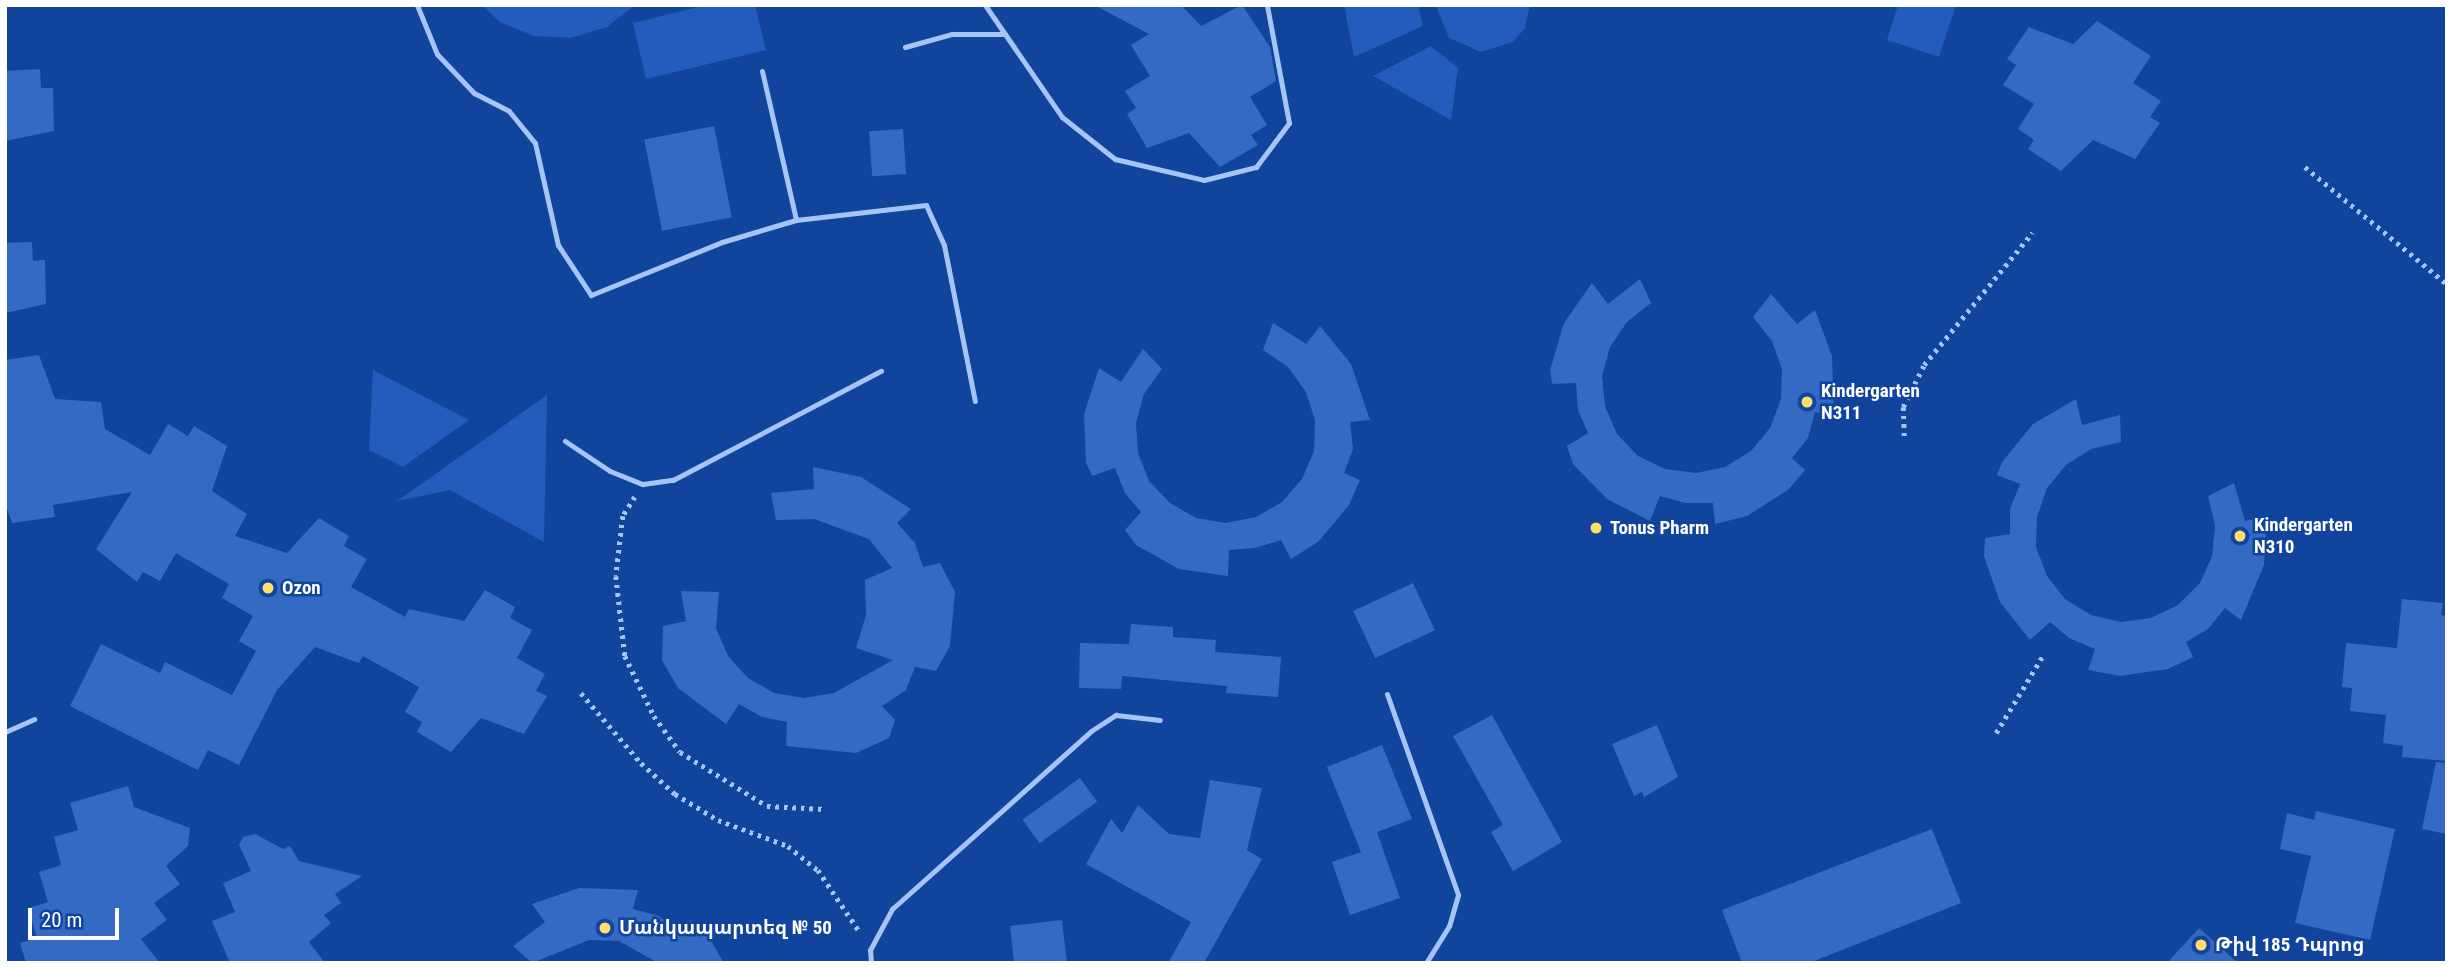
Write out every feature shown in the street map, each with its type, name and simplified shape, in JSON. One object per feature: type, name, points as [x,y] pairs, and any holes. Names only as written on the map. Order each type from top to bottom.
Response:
[{"type":"lane","points":[[417,5],[437,54],[474,93],[509,111],[535,143],[558,245],[591,295],[722,242],[796,220],[926,205],[944,246],[975,401]]},
{"type":"lane","points":[[985,5],[1062,117],[1115,159],[1205,180],[1256,167],[1289,123],[1267,5]]},
{"type":"lane","points":[[905,47],[952,34],[1005,34]]},
{"type":"lane","points":[[762,71],[796,220]]},
{"type":"lane","points":[[565,441],[610,471],[643,484],[673,480],[881,371]]},
{"type":"lane","points":[[1387,694],[1458,895],[1449,926],[1426,963]]},
{"type":"lane","points":[[870,963],[870,950],[892,909],[1091,731],[1116,715],[1160,720]]},
{"type":"lane","points":[[5,732],[34,719]]},
{"type":"path","points":[[2305,167],[2368,214],[2447,284]]},
{"type":"path","points":[[1904,436],[1903,407],[1924,365],[2032,233]]},
{"type":"path","points":[[643,484],[623,516],[616,576],[625,656],[654,716],[680,752],[767,806],[824,809]]},
{"type":"path","points":[[1996,733],[2042,657]]},
{"type":"path","points":[[581,693],[641,763],[675,794],[718,820],[788,846],[818,870],[839,895],[870,950]]},
{"type":"shaded area","points":[[482,5],[635,5],[607,27],[571,38],[534,36],[500,22]]},
{"type":"shaded area","points":[[706,5],[755,5],[766,50],[646,79],[633,23]]},
{"type":"shaded area","points":[[1344,5],[1418,5],[1423,26],[1354,57]]},
{"type":"shaded area","points":[[1530,5],[1525,28],[1513,42],[1481,52],[1449,38],[1436,6]]},
{"type":"shaded area","points":[[1898,5],[1956,5],[1939,57],[1887,40]]},
{"type":"shaded area","points":[[1431,46],[1458,68],[1451,120],[1373,76]]},
{"type":"shaded area","points":[[373,370],[469,420],[403,467],[369,450]]},
{"type":"shaded area","points":[[547,395],[544,542],[450,490],[397,501]]},
{"type":"building","points":[[1094,5],[1181,5],[1201,26],[1242,5],[1270,47],[1276,81],[1250,97],[1267,125],[1251,135],[1258,145],[1220,167],[1189,133],[1147,148],[1127,114],[1136,108],[1125,91],[1150,76],[1131,45],[1149,34]]},
{"type":"building","points":[[2097,21],[2151,56],[2133,83],[2161,101],[2150,117],[2160,123],[2135,159],[2093,140],[2061,171],[2028,149],[2034,140],[2018,129],[2034,104],[2003,85],[2016,65],[2007,59],[2029,27],[2073,44]]},
{"type":"building","points":[[40,69],[41,88],[53,88],[54,131],[5,141],[5,71]]},
{"type":"building","points":[[714,126],[732,217],[662,231],[644,140]]},
{"type":"building","points":[[903,129],[906,174],[872,176],[869,131]]},
{"type":"building","points":[[32,242],[33,261],[45,260],[46,304],[5,313],[5,243]]},
{"type":"building","name":"Kindergarten N311","points":[[1640,279],[1651,303],[1627,322],[1610,347],[1602,376],[1605,406],[1617,434],[1638,456],[1665,469],[1696,473],[1725,467],[1751,451],[1770,428],[1781,399],[1782,369],[1772,341],[1753,317],[1771,294],[1797,324],[1815,310],[1832,356],[1834,416],[1815,412],[1808,438],[1792,458],[1805,470],[1788,490],[1747,516],[1715,524],[1713,503],[1685,503],[1660,496],[1650,521],[1607,499],[1573,464],[1567,446],[1588,433],[1578,410],[1576,383],[1552,384],[1550,370],[1564,323],[1592,283],[1608,304]]},
{"type":"building","points":[[1273,323],[1306,344],[1320,326],[1351,364],[1370,420],[1350,422],[1353,449],[1344,473],[1360,480],[1349,505],[1318,542],[1291,559],[1281,540],[1255,548],[1229,550],[1228,576],[1179,569],[1136,545],[1125,530],[1141,512],[1125,493],[1115,468],[1092,476],[1086,463],[1084,414],[1099,368],[1121,382],[1143,349],[1162,369],[1144,394],[1136,423],[1138,453],[1149,481],[1170,503],[1196,518],[1226,523],[1256,517],[1282,502],[1302,479],[1314,451],[1315,420],[1306,392],[1288,367],[1263,350]]},
{"type":"building","points":[[39,355],[55,399],[101,402],[105,429],[150,455],[168,424],[188,436],[194,426],[227,446],[212,491],[247,514],[235,536],[287,553],[319,518],[349,536],[344,546],[367,559],[351,587],[405,617],[409,609],[464,621],[485,590],[515,607],[510,618],[532,630],[517,658],[545,674],[536,691],[547,696],[524,734],[481,718],[451,752],[417,732],[422,722],[405,712],[419,687],[363,656],[359,663],[315,647],[277,690],[239,765],[208,750],[198,770],[70,706],[101,644],[160,673],[165,662],[232,695],[256,651],[239,641],[253,616],[222,598],[229,584],[176,553],[160,581],[143,572],[137,582],[96,549],[132,492],[53,505],[55,517],[12,523],[5,503],[5,360]]},
{"type":"building","name":"Kindergarten N310","points":[[2076,399],[2082,425],[2120,415],[2121,442],[2091,449],[2066,465],[2047,488],[2037,517],[2036,547],[2047,576],[2065,599],[2091,615],[2121,622],[2151,618],[2178,605],[2200,583],[2212,556],[2215,526],[2208,496],[2234,483],[2245,521],[2267,516],[2264,565],[2241,620],[2225,608],[2208,629],[2186,642],[2193,657],[2168,669],[2120,676],[2088,670],[2095,649],[2069,638],[2050,622],[2030,640],[2000,602],[1984,556],[1985,538],[2010,534],[2010,509],[2020,484],[1997,475],[2002,462],[2033,424]]},
{"type":"building","points":[[813,467],[861,477],[911,509],[897,523],[915,543],[923,567],[940,563],[955,592],[950,646],[936,671],[915,667],[906,690],[882,706],[895,720],[889,738],[856,753],[786,746],[787,722],[762,717],[739,704],[726,724],[678,688],[662,660],[663,626],[686,621],[681,591],[719,592],[716,628],[728,656],[748,678],[774,693],[804,698],[834,693],[893,660],[856,648],[866,615],[865,580],[892,568],[869,539],[814,519],[776,520],[771,493],[814,489]]},
{"type":"building","points":[[1413,583],[1435,630],[1375,658],[1353,611]]},
{"type":"building","points":[[2402,599],[2443,603],[2441,615],[2447,616],[2447,761],[2402,757],[2403,746],[2383,743],[2386,715],[2350,711],[2352,688],[2342,687],[2346,643],[2397,648]]},
{"type":"building","points":[[1131,624],[1173,627],[1173,637],[1216,640],[1215,652],[1281,657],[1278,697],[1226,693],[1227,686],[1122,676],[1121,689],[1079,688],[1080,643],[1129,644]]},
{"type":"building","points":[[1492,715],[1562,842],[1513,871],[1491,832],[1503,825],[1453,736]]},
{"type":"building","points":[[1657,725],[1678,777],[1644,797],[1642,792],[1634,796],[1612,744]]},
{"type":"building","points":[[1382,745],[1412,819],[1377,832],[1400,898],[1350,915],[1332,862],[1361,852],[1327,767]]},
{"type":"building","points":[[2436,762],[2447,763],[2447,834],[2422,829]]},
{"type":"building","points":[[1080,778],[1097,801],[1040,843],[1023,820]]},
{"type":"building","points":[[1210,780],[1262,788],[1247,850],[1262,859],[1204,963],[1168,963],[1191,922],[1086,864],[1111,819],[1122,833],[1138,805],[1169,834],[1200,838]]},
{"type":"building","points":[[128,786],[134,807],[190,828],[188,846],[166,866],[180,884],[154,903],[167,920],[141,939],[160,963],[26,963],[20,943],[37,938],[28,908],[48,902],[39,872],[61,865],[54,837],[78,830],[70,803]]},
{"type":"building","points":[[2316,811],[2395,829],[2370,940],[2295,923],[2311,856],[2280,849],[2287,813],[2314,820]]},
{"type":"building","points":[[1932,829],[1961,903],[1809,963],[1742,963],[1722,910]]},
{"type":"building","points":[[255,834],[283,849],[290,846],[299,861],[362,876],[335,894],[341,903],[324,915],[331,923],[309,942],[325,963],[230,963],[212,921],[235,912],[223,883],[251,871],[239,845],[243,837]]},
{"type":"building","name":"Մանկապարտեզ № 50","points":[[579,888],[638,890],[633,909],[659,916],[679,933],[691,920],[710,939],[724,963],[658,963],[619,941],[589,940],[532,963],[513,946],[545,922],[532,904]]},
{"type":"building","points":[[1062,920],[1067,963],[1014,963],[1010,926]]},
{"type":"building","name":"Թիվ 185 Դպրոց","points":[[2199,928],[2238,963],[2167,963]]},
{"type":"place","name":"Kindergarten N311","points":[[1807,402]]},
{"type":"place","name":"Tonus Pharm","points":[[1596,528]]},
{"type":"place","name":"Kindergarten N310","points":[[2240,536]]},
{"type":"place","name":"Ozon","points":[[268,588]]},
{"type":"place","name":"Մանկապարտեզ № 50","points":[[605,928]]},
{"type":"place","name":"Թիվ 185 Դպրոց","points":[[2201,945]]}]
